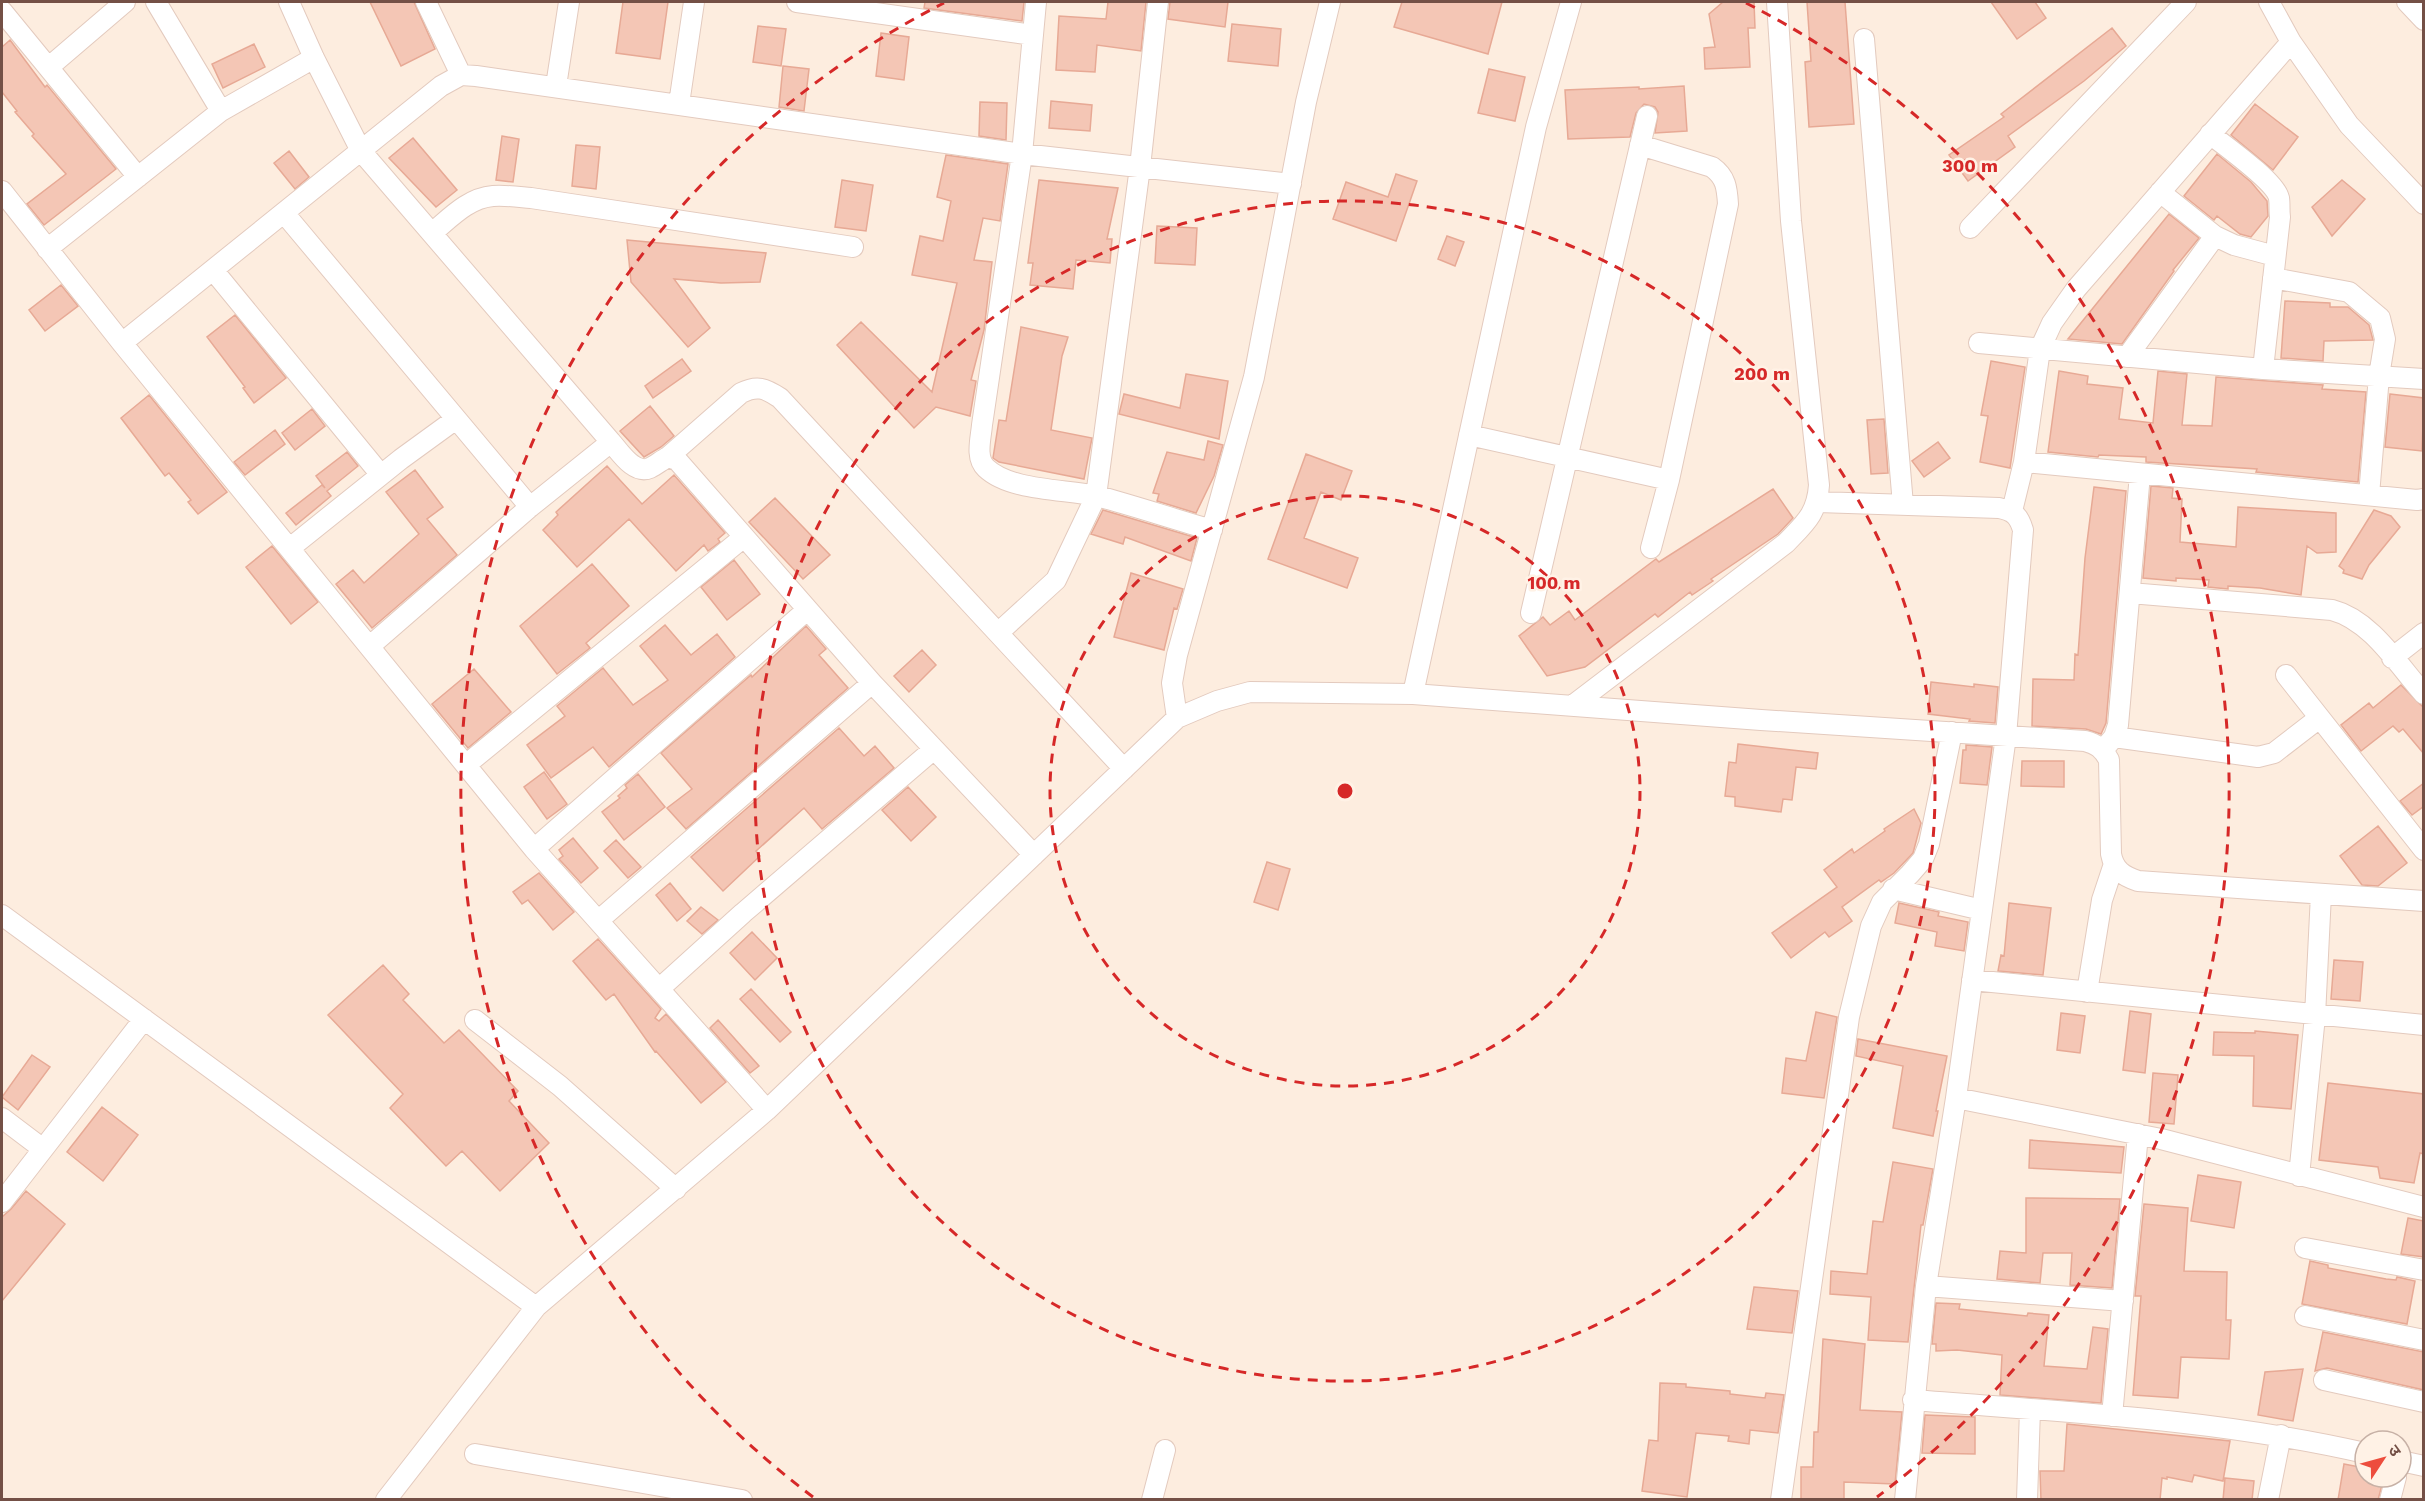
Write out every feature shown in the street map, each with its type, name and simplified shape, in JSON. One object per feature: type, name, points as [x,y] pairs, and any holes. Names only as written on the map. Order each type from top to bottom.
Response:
[{"type":"street","points":[[49,67],[125,2]]},
{"type":"street","points":[[156,2],[220,111]]},
{"type":"street","points":[[289,2],[314,58],[361,150],[631,464],[640,470],[649,468],[668,457],[741,393],[752,387],[766,388],[780,398],[1124,769]]},
{"type":"street","points":[[556,86],[569,2]]},
{"type":"street","points":[[679,105],[694,2]]},
{"type":"street","points":[[796,2],[918,10],[1033,35]]},
{"type":"street","points":[[1036,2],[1022,154],[983,413],[980,457],[984,467],[996,476],[1023,484],[1096,496],[1212,530]]},
{"type":"street","points":[[998,633],[1056,580],[1096,496],[1140,167],[1158,2]]},
{"type":"street","points":[[1178,718],[1172,683],[1177,655],[1254,377],[1306,102],[1330,2]]},
{"type":"street","points":[[1413,694],[1536,127],[1571,2]]},
{"type":"street","points":[[1572,706],[1785,543],[1809,519],[1818,502],[1819,485],[1791,221],[1777,2]]},
{"type":"street","points":[[1970,228],[2186,2]]},
{"type":"street","points":[[2269,2],[2291,42],[2349,125],[2424,204]]},
{"type":"street","points":[[2407,2],[2424,20]]},
{"type":"street","points":[[432,3],[461,75]]},
{"type":"street","points":[[2,11],[138,177]]},
{"type":"street","points":[[1864,39],[1903,505]]},
{"type":"street","points":[[2012,511],[2024,462],[2040,349],[2052,323],[2076,289],[2291,42]]},
{"type":"street","points":[[48,249],[220,111],[314,58]]},
{"type":"street","points":[[122,343],[441,86],[461,75],[556,86],[1022,154],[1291,184]]},
{"type":"street","points":[[1531,613],[1647,116]]},
{"type":"street","points":[[2210,134],[2259,174],[2273,187],[2279,197],[2280,217],[2263,369]]},
{"type":"street","points":[[1640,145],[1712,167],[1721,174],[1727,185],[1728,204],[1669,480],[1651,548]]},
{"type":"street","points":[[2,191],[122,343],[534,849],[767,1110]]},
{"type":"street","points":[[2160,192],[2215,236],[2234,245],[2275,256]]},
{"type":"street","points":[[432,233],[463,207],[492,196],[531,198],[853,247]]},
{"type":"street","points":[[284,213],[530,507]]},
{"type":"street","points":[[2127,357],[2215,236]]},
{"type":"street","points":[[213,270],[381,475]]},
{"type":"street","points":[[2273,278],[2349,292],[2380,318],[2385,339],[2379,376],[2369,495]]},
{"type":"street","points":[[1979,343],[2263,369],[2424,379]]},
{"type":"street","points":[[290,548],[381,475],[456,419]]},
{"type":"street","points":[[1469,435],[1669,480]]},
{"type":"street","points":[[370,646],[530,507],[611,442]]},
{"type":"street","points":[[668,457],[676,460],[872,682],[1034,855]]},
{"type":"street","points":[[2024,462],[2424,499]]},
{"type":"street","points":[[2087,992],[2102,900],[2113,867],[2110,854],[2108,743],[2118,725],[2140,474]]},
{"type":"street","points":[[1818,502],[1999,508],[2012,511],[2019,518],[2023,530],[2006,736],[1956,1098],[1926,1286],[1913,1400],[1905,1500]]},
{"type":"street","points":[[467,764],[744,537]]},
{"type":"street","points":[[2130,593],[2332,610],[2348,615],[2361,625],[2424,694]]},
{"type":"street","points":[[534,849],[807,610]]},
{"type":"street","points":[[2392,658],[2424,633]]},
{"type":"street","points":[[2286,675],[2318,719],[2424,850]]},
{"type":"street","points":[[599,920],[872,682]]},
{"type":"street","points":[[386,1500],[537,1307],[767,1110],[1178,718],[1217,701],[1250,692],[1413,694],[2085,741],[2258,757],[2274,753],[2318,719]]},
{"type":"street","points":[[1781,1500],[1849,1017],[1871,926],[1882,902],[1923,859],[1929,844],[1952,732]]},
{"type":"street","points":[[659,989],[743,913],[934,749]]},
{"type":"street","points":[[2113,867],[2138,881],[2424,901]]},
{"type":"street","points":[[1893,890],[1982,910]]},
{"type":"street","points":[[2299,1176],[2315,1016],[2321,894]]},
{"type":"street","points":[[2,915],[537,1307]]},
{"type":"street","points":[[1972,980],[2315,1016],[2424,1025]]},
{"type":"street","points":[[2,1202],[144,1019]]},
{"type":"street","points":[[475,1020],[560,1086],[676,1189]]},
{"type":"street","points":[[1956,1098],[2138,1134],[2424,1207]]},
{"type":"street","points":[[2,1118],[42,1149]]},
{"type":"street","points":[[2112,1416],[2138,1134]]},
{"type":"street","points":[[2305,1248],[2424,1270]]},
{"type":"street","points":[[1926,1286],[2122,1301]]},
{"type":"street","points":[[2305,1316],[2424,1340]]},
{"type":"street","points":[[2324,1380],[2424,1402]]},
{"type":"street","points":[[1913,1400],[2112,1416],[2281,1435],[2353,1450]]},
{"type":"street","points":[[2027,1500],[2031,1409]]},
{"type":"street","points":[[2268,1500],[2281,1435]]},
{"type":"street","points":[[1152,1500],[1165,1450]]},
{"type":"street","points":[[475,1454],[742,1500]]},
{"type":"building","points":[[370,2],[414,2],[435,49],[401,66]]},
{"type":"building","points":[[623,2],[668,2],[660,59],[616,53]]},
{"type":"building","points":[[925,2],[1024,2],[1022,21],[924,8]]},
{"type":"building","points":[[1108,2],[1146,2],[1141,51],[1097,45],[1095,72],[1056,70],[1059,16],[1106,19]]},
{"type":"building","points":[[1170,2],[1228,2],[1225,27],[1168,19]]},
{"type":"building","points":[[1402,2],[1502,2],[1488,54],[1394,27]]},
{"type":"building","points":[[1723,2],[1754,2],[1755,28],[1748,28],[1750,67],[1705,69],[1704,48],[1715,47],[1709,14]]},
{"type":"building","points":[[1807,2],[1845,2],[1854,124],[1809,127],[1805,62],[1811,61]]},
{"type":"building","points":[[1991,2],[2035,2],[2046,18],[2017,39]]},
{"type":"building","points":[[1232,24],[1281,29],[1278,66],[1228,61]]},
{"type":"building","points":[[758,26],[786,29],[781,66],[753,62]]},
{"type":"building","points":[[2112,28],[2126,46],[2084,81],[2008,136],[2015,147],[1968,181],[1949,155],[2004,117],[2001,114]]},
{"type":"building","points":[[881,33],[909,37],[904,80],[876,76]]},
{"type":"building","points":[[10,40],[45,87],[47,85],[116,169],[44,225],[27,204],[66,174],[32,136],[34,134],[2,92],[2,47]]},
{"type":"building","points":[[254,44],[265,67],[223,88],[212,64]]},
{"type":"building","points":[[783,66],[809,69],[804,111],[779,107]]},
{"type":"building","points":[[1489,69],[1525,77],[1515,121],[1478,113]]},
{"type":"building","points":[[1684,86],[1687,131],[1655,133],[1658,112],[1655,107],[1644,104],[1636,113],[1630,137],[1568,139],[1565,90]]},
{"type":"building","points":[[1051,101],[1092,105],[1090,131],[1049,128]]},
{"type":"building","points":[[980,102],[1007,103],[1006,140],[979,136]]},
{"type":"building","points":[[2255,104],[2298,137],[2273,170],[2231,135]]},
{"type":"building","points":[[502,136],[519,139],[513,182],[496,180]]},
{"type":"building","points":[[413,138],[457,190],[436,207],[389,158]]},
{"type":"building","points":[[576,145],[600,147],[596,189],[572,186]]},
{"type":"building","points":[[289,151],[309,177],[295,189],[274,163]]},
{"type":"building","points":[[2217,154],[2251,182],[2267,201],[2268,216],[2251,237],[2240,234],[2217,216],[2214,220],[2184,196]]},
{"type":"building","points":[[946,155],[1008,164],[1000,221],[983,218],[974,260],[992,262],[984,330],[971,380],[976,381],[970,416],[936,407],[914,428],[837,345],[861,322],[932,392],[957,283],[912,275],[920,236],[943,241],[951,201],[937,197]]},
{"type":"building","points":[[1396,174],[1417,181],[1396,241],[1333,219],[1346,182],[1388,197]]},
{"type":"building","points":[[842,180],[873,185],[866,231],[835,227]]},
{"type":"building","points":[[1039,180],[1118,188],[1107,239],[1112,239],[1110,263],[1076,260],[1073,289],[1030,285],[1033,263],[1028,263]]},
{"type":"building","points":[[2342,180],[2365,199],[2332,236],[2312,207]]},
{"type":"building","points":[[2169,214],[2199,238],[2173,270],[2122,344],[2068,339]]},
{"type":"building","points":[[1157,226],[1197,228],[1195,265],[1155,263]]},
{"type":"building","points":[[1447,236],[1464,242],[1455,266],[1438,259]]},
{"type":"building","points":[[627,240],[766,253],[760,282],[721,283],[674,279],[710,328],[688,347],[631,282]]},
{"type":"building","points":[[61,285],[78,306],[45,331],[29,310]]},
{"type":"building","points":[[2285,301],[2330,303],[2330,307],[2348,307],[2369,325],[2373,340],[2324,341],[2323,361],[2281,358]]},
{"type":"building","points":[[235,315],[286,378],[254,403],[243,388],[245,387],[207,337]]},
{"type":"building","points":[[1021,327],[1068,337],[1062,356],[1051,430],[1092,438],[1084,479],[999,462],[993,458],[999,420],[1006,421]]},
{"type":"building","points":[[682,359],[691,371],[653,398],[645,386]]},
{"type":"building","points":[[1991,361],[2025,367],[2010,468],[1980,462],[1988,416],[1981,415]]},
{"type":"building","points":[[2059,371],[2088,376],[2087,384],[2123,388],[2119,419],[2153,423],[2158,371],[2187,374],[2182,425],[2212,426],[2216,377],[2323,385],[2322,389],[2366,392],[2358,482],[2256,472],[2257,469],[2146,462],[2146,457],[2099,455],[2098,457],[2048,452]]},
{"type":"building","points":[[1186,374],[1228,381],[1219,439],[1119,414],[1124,394],[1180,408]]},
{"type":"building","points":[[2390,394],[2424,398],[2422,451],[2385,447]]},
{"type":"building","points":[[149,395],[227,492],[198,514],[188,502],[191,500],[169,473],[165,476],[121,418]]},
{"type":"building","points":[[650,406],[674,436],[644,457],[620,431]]},
{"type":"building","points":[[312,409],[325,426],[295,450],[282,433]]},
{"type":"building","points":[[1884,419],[1888,473],[1871,474],[1867,420]]},
{"type":"building","points":[[275,430],[285,444],[245,475],[234,462]]},
{"type":"building","points":[[1208,441],[1223,445],[1214,476],[1196,513],[1157,501],[1159,494],[1153,493],[1167,452],[1204,460]]},
{"type":"building","points":[[1938,442],[1950,458],[1924,477],[1912,461]]},
{"type":"building","points":[[347,452],[358,466],[327,491],[331,496],[296,525],[286,513],[322,485],[325,488],[316,476]]},
{"type":"building","points":[[1306,454],[1352,471],[1341,500],[1321,492],[1304,538],[1358,558],[1347,588],[1268,559]]},
{"type":"building","points":[[607,466],[642,504],[674,475],[725,533],[718,539],[720,542],[708,551],[704,545],[676,571],[629,519],[577,567],[543,530],[558,515],[556,512]]},
{"type":"building","points":[[415,470],[443,507],[427,519],[457,555],[372,628],[336,584],[353,570],[364,583],[419,534],[386,492]]},
{"type":"building","points":[[2151,486],[2173,488],[2172,498],[2182,499],[2180,542],[2236,547],[2238,507],[2336,513],[2336,552],[2317,553],[2307,546],[2301,595],[2260,588],[2208,587],[2209,580],[2176,578],[2176,581],[2143,578]]},
{"type":"building","points":[[2094,487],[2126,491],[2106,723],[2101,734],[2086,729],[2032,726],[2033,679],[2074,680]]},
{"type":"building","points":[[1773,489],[1793,518],[1778,534],[1711,579],[1713,581],[1692,595],[1690,592],[1658,617],[1655,614],[1585,667],[1547,676],[1519,636],[1543,617],[1550,625],[1569,611],[1575,620],[1656,559],[1659,562]]},
{"type":"building","points":[[775,498],[830,555],[803,579],[749,522]]},
{"type":"building","points":[[1103,510],[1197,538],[1191,561],[1125,537],[1123,544],[1091,534]]},
{"type":"building","points":[[2374,510],[2391,516],[2400,527],[2369,565],[2362,579],[2343,573],[2344,570],[2339,566]]},
{"type":"building","points":[[272,546],[318,602],[291,624],[246,567]]},
{"type":"building","points":[[734,560],[760,594],[727,620],[701,587]]},
{"type":"building","points":[[592,564],[629,606],[586,643],[590,648],[557,674],[520,626]]},
{"type":"building","points":[[1131,573],[1183,589],[1177,609],[1174,608],[1164,650],[1114,637]]},
{"type":"building","points":[[665,625],[691,655],[717,634],[735,657],[609,767],[593,747],[551,778],[527,745],[565,716],[557,706],[603,668],[633,705],[668,680],[640,646]]},
{"type":"building","points":[[806,626],[826,649],[819,655],[848,688],[686,829],[667,808],[692,789],[661,753],[751,675],[752,677]]},
{"type":"building","points":[[922,650],[936,665],[909,692],[894,676]]},
{"type":"building","points":[[474,669],[511,712],[468,748],[432,704]]},
{"type":"building","points":[[1931,682],[1998,687],[1995,723],[1928,714]]},
{"type":"building","points":[[2401,685],[2424,708],[2424,754],[2403,729],[2399,732],[2393,726],[2361,751],[2341,725],[2369,703],[2373,708]]},
{"type":"building","points":[[839,728],[864,756],[875,746],[894,768],[822,829],[804,808],[756,851],[760,856],[723,891],[691,857]]},
{"type":"building","points":[[1738,744],[1818,753],[1816,769],[1796,767],[1792,800],[1783,799],[1781,812],[1735,806],[1735,797],[1725,796],[1729,762],[1736,763]]},
{"type":"building","points":[[1966,745],[1992,747],[1987,785],[1960,783],[1963,750],[1966,750]]},
{"type":"building","points":[[2022,761],[2064,761],[2064,787],[2021,786]]},
{"type":"building","points":[[544,772],[567,804],[547,819],[524,787]]},
{"type":"building","points":[[638,774],[665,807],[624,840],[602,812],[620,798],[618,796],[627,788],[625,785]]},
{"type":"building","points":[[2424,783],[2424,806],[2412,815],[2400,801]]},
{"type":"building","points":[[908,787],[936,817],[911,841],[882,810]]},
{"type":"building","points":[[1914,809],[1921,823],[1913,853],[1894,873],[1881,882],[1879,880],[1842,907],[1852,921],[1829,937],[1825,932],[1791,958],[1772,933],[1837,887],[1824,870],[1852,849],[1854,853]]},
{"type":"building","points":[[2378,826],[2407,863],[2378,886],[2362,885],[2340,856]]},
{"type":"building","points":[[573,838],[598,868],[581,883],[559,859],[563,856],[559,850]]},
{"type":"building","points":[[616,840],[641,867],[628,878],[604,851]]},
{"type":"building","points":[[1267,862],[1290,869],[1278,910],[1254,902]]},
{"type":"building","points":[[539,873],[574,912],[553,930],[528,900],[522,904],[513,892]]},
{"type":"building","points":[[670,883],[691,909],[677,921],[656,895]]},
{"type":"building","points":[[1899,903],[1939,912],[1938,916],[1968,922],[1964,951],[1935,946],[1937,932],[1895,923]]},
{"type":"building","points":[[2009,903],[2051,908],[2043,975],[1998,971],[2001,955],[2004,956]]},
{"type":"building","points":[[701,907],[718,920],[702,934],[687,921]]},
{"type":"building","points":[[752,932],[777,958],[755,980],[730,953]]},
{"type":"building","points":[[598,939],[661,1009],[655,1018],[659,1021],[666,1014],[726,1082],[701,1103],[655,1052],[614,994],[606,1000],[573,961]]},
{"type":"building","points":[[2334,960],[2363,962],[2360,1001],[2331,999]]},
{"type":"building","points":[[383,965],[409,994],[403,1000],[444,1043],[459,1030],[518,1091],[509,1101],[549,1143],[500,1191],[462,1151],[446,1166],[390,1108],[403,1094],[328,1015]]},
{"type":"building","points":[[751,989],[791,1032],[780,1042],[740,999]]},
{"type":"building","points":[[2130,1011],[2151,1014],[2145,1073],[2123,1070]]},
{"type":"building","points":[[1816,1012],[1837,1017],[1824,1098],[1782,1093],[1786,1058],[1806,1061]]},
{"type":"building","points":[[2061,1013],[2085,1016],[2080,1053],[2057,1050]]},
{"type":"building","points":[[718,1020],[759,1066],[750,1073],[710,1028]]},
{"type":"building","points":[[2255,1031],[2298,1035],[2291,1109],[2253,1106],[2254,1056],[2213,1055],[2214,1032],[2255,1033]]},
{"type":"building","points":[[1858,1039],[1947,1056],[1933,1136],[1893,1128],[1903,1066],[1856,1056]]},
{"type":"building","points":[[32,1055],[50,1067],[18,1110],[2,1097]]},
{"type":"building","points":[[2153,1073],[2178,1075],[2174,1124],[2149,1122]]},
{"type":"building","points":[[2328,1083],[2424,1094],[2424,1154],[2420,1153],[2414,1183],[2380,1178],[2378,1167],[2319,1160]]},
{"type":"building","points":[[102,1107],[138,1135],[103,1181],[67,1152]]},
{"type":"building","points":[[2030,1140],[2124,1147],[2121,1173],[2029,1168]]},
{"type":"building","points":[[1893,1162],[1933,1169],[1923,1225],[1921,1225],[1908,1342],[1868,1340],[1871,1297],[1830,1294],[1831,1271],[1867,1274],[1873,1221],[1883,1222]]},
{"type":"building","points":[[2198,1175],[2241,1182],[2234,1228],[2191,1221]]},
{"type":"building","points":[[26,1191],[65,1224],[2,1301],[2,1217]]},
{"type":"building","points":[[2026,1198],[2120,1199],[2112,1288],[2070,1285],[2072,1253],[2043,1253],[2040,1283],[1997,1279],[2000,1251],[2026,1253]]},
{"type":"building","points":[[2144,1204],[2188,1208],[2184,1271],[2227,1272],[2226,1320],[2231,1320],[2229,1359],[2181,1357],[2178,1398],[2133,1395],[2141,1296],[2135,1296]]},
{"type":"building","points":[[2408,1218],[2424,1221],[2424,1257],[2401,1254]]},
{"type":"building","points":[[2310,1261],[2328,1265],[2328,1268],[2386,1279],[2396,1280],[2397,1277],[2415,1281],[2407,1324],[2302,1304]]},
{"type":"building","points":[[1754,1287],[1798,1291],[1792,1333],[1747,1329]]},
{"type":"building","points":[[1936,1303],[1960,1304],[1959,1309],[2027,1316],[2028,1313],[2049,1315],[2044,1366],[2087,1369],[2093,1327],[2108,1329],[2101,1403],[2000,1395],[2002,1355],[1957,1350],[1936,1351],[1936,1344],[1932,1344]]},
{"type":"building","points":[[2323,1332],[2424,1352],[2424,1390],[2327,1368],[2315,1371]]},
{"type":"building","points":[[1823,1339],[1865,1344],[1860,1410],[1902,1412],[1895,1484],[1844,1482],[1844,1500],[1801,1500],[1801,1467],[1813,1467],[1814,1432],[1818,1432]]},
{"type":"building","points":[[2303,1369],[2293,1421],[2258,1415],[2265,1372]]},
{"type":"building","points":[[1660,1383],[1686,1384],[1686,1387],[1730,1391],[1730,1394],[1765,1398],[1766,1393],[1784,1395],[1778,1433],[1750,1430],[1749,1444],[1728,1441],[1729,1436],[1696,1433],[1687,1497],[1642,1491],[1649,1440],[1658,1441]]},
{"type":"building","points":[[1925,1415],[1975,1417],[1975,1454],[1922,1453]]},
{"type":"building","points":[[2067,1424],[2230,1441],[2223,1481],[2194,1475],[2192,1482],[2162,1478],[2160,1500],[2041,1500],[2040,1471],[2064,1471]]},
{"type":"building","points":[[2344,1464],[2353,1466],[2353,1489],[2381,1489],[2378,1500],[2338,1500]]},
{"type":"building","points":[[2225,1478],[2254,1481],[2252,1500],[2223,1500]]}]
